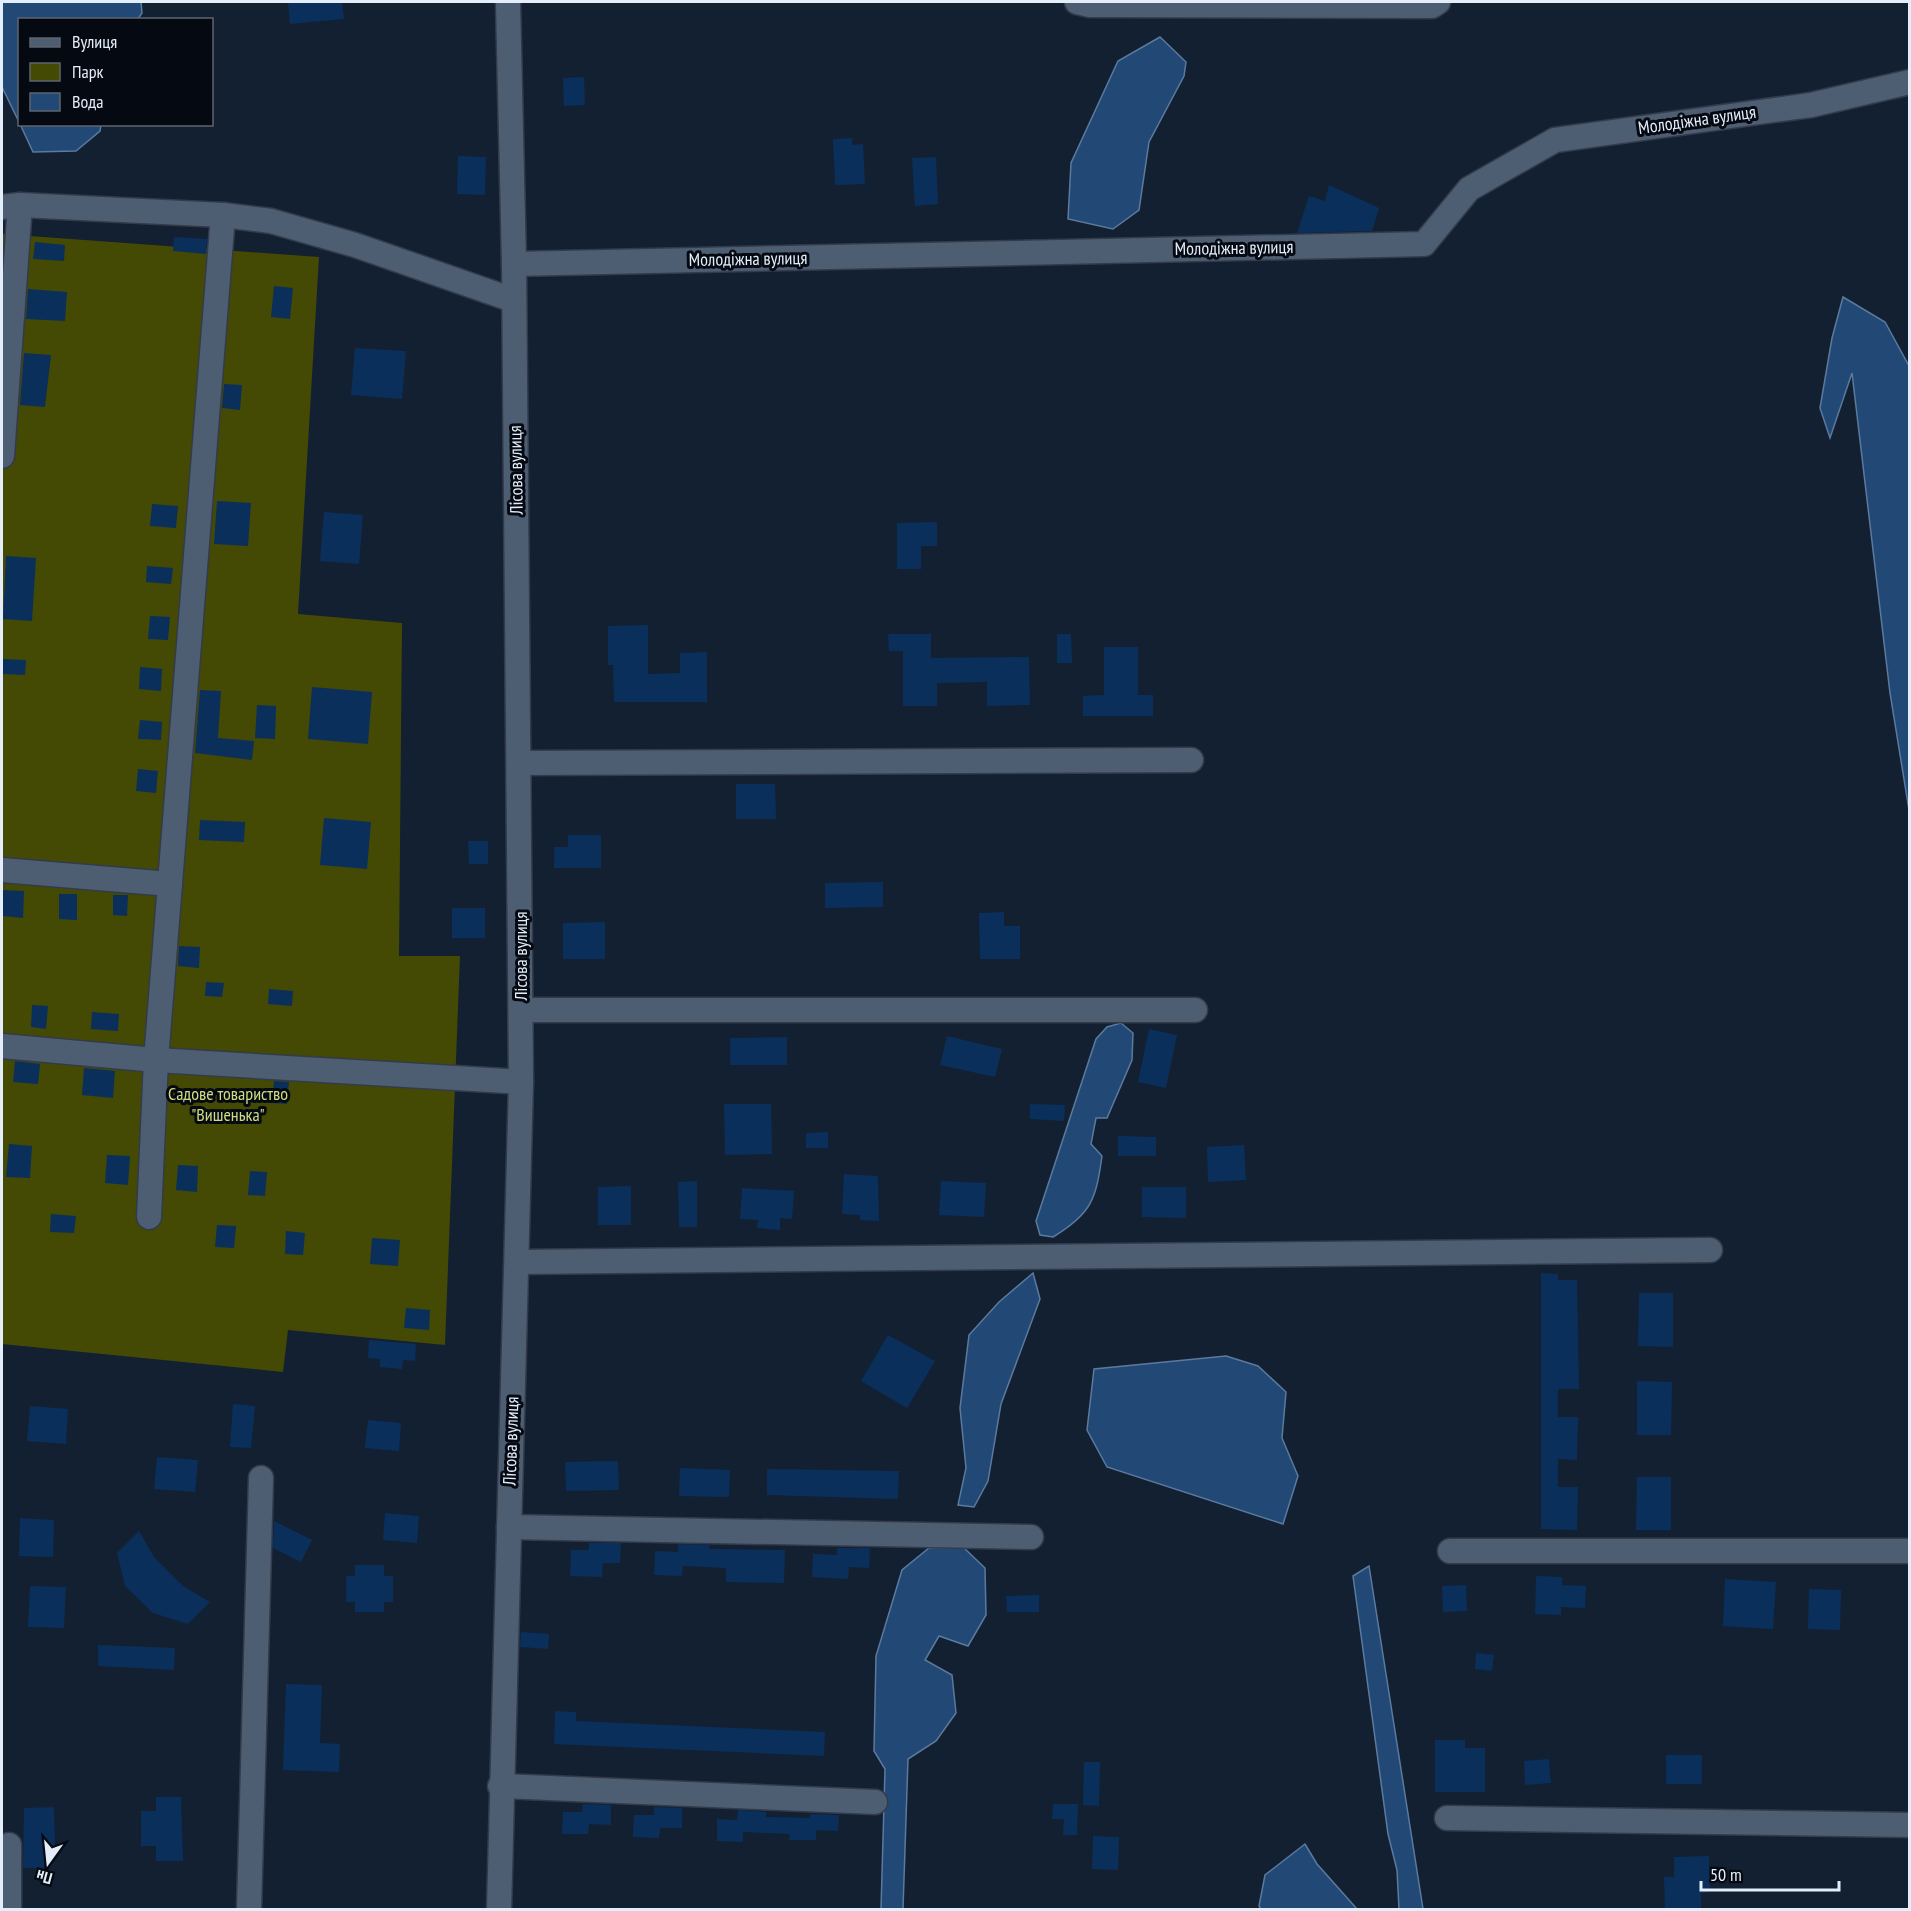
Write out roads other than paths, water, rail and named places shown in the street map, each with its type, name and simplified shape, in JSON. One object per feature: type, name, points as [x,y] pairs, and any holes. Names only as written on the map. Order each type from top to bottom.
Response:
[{"type":"street","name":"Лісова вулиця","points":[[499,1910],[500,1786],[517,1262],[521,1010],[514,264],[508,2]]},
{"type":"street","points":[[1077,2],[1090,5],[1432,6],[1438,2]]},
{"type":"street","name":"Молодіжна вулиця","points":[[514,264],[1424,244],[1469,189],[1555,140],[1811,105],[1910,82]]},
{"type":"street","points":[[2,456],[11,206],[223,215],[271,221],[355,244],[513,300]]},
{"type":"street","points":[[149,1217],[156,1060],[223,215]]},
{"type":"street","points":[[520,763],[1191,760]]},
{"type":"street","points":[[2,870],[170,884]]},
{"type":"street","points":[[521,1010],[1196,1010]]},
{"type":"street","points":[[2,1046],[156,1060],[520,1082]]},
{"type":"street","points":[[517,1262],[1710,1250]]},
{"type":"street","points":[[249,1910],[261,1478]]},
{"type":"street","points":[[509,1527],[1031,1537]]},
{"type":"street","points":[[1450,1551],[1910,1551]]},
{"type":"street","points":[[500,1786],[875,1802]]},
{"type":"street","points":[[1447,1818],[1910,1824]]},
{"type":"street","points":[[9,1845],[9,1910]]},
{"type":"water","points":[[2,2],[141,2],[142,13],[139,18],[18,18],[18,120],[2,87]]},
{"type":"water","points":[[1160,37],[1186,62],[1184,76],[1149,142],[1139,210],[1113,229],[1068,219],[1071,163],[1118,61]]},
{"type":"water","points":[[21,126],[101,126],[100,131],[76,151],[33,152]]},
{"type":"water","points":[[1843,297],[1885,322],[1909,366],[1909,810],[1890,693],[1852,373],[1830,438],[1820,408],[1832,338]]},
{"type":"water","points":[[1121,1023],[1133,1033],[1132,1060],[1107,1118],[1096,1118],[1091,1144],[1102,1156],[1094,1195],[1084,1213],[1066,1229],[1053,1237],[1040,1235],[1036,1221],[1096,1039],[1107,1027]]},
{"type":"water","points":[[1033,1273],[1040,1299],[1001,1404],[988,1481],[974,1507],[958,1505],[966,1468],[960,1408],[969,1335],[999,1302]]},
{"type":"water","points":[[1226,1356],[1258,1366],[1286,1392],[1282,1438],[1298,1476],[1283,1524],[1107,1467],[1087,1430],[1094,1369]]},
{"type":"water","points":[[963,1547],[985,1568],[986,1615],[968,1646],[939,1636],[925,1660],[952,1675],[956,1713],[936,1741],[908,1759],[903,1909],[881,1909],[885,1769],[874,1751],[876,1656],[902,1570],[929,1548]]},
{"type":"water","points":[[1369,1566],[1423,1909],[1399,1909],[1397,1870],[1388,1834],[1353,1576]]},
{"type":"water","points":[[1305,1844],[1317,1864],[1357,1909],[1261,1909],[1259,1906],[1265,1875]]},
{"type":"park label","name":"Садове товариство \"Вишенька\"","points":[[228,1104]]}]
